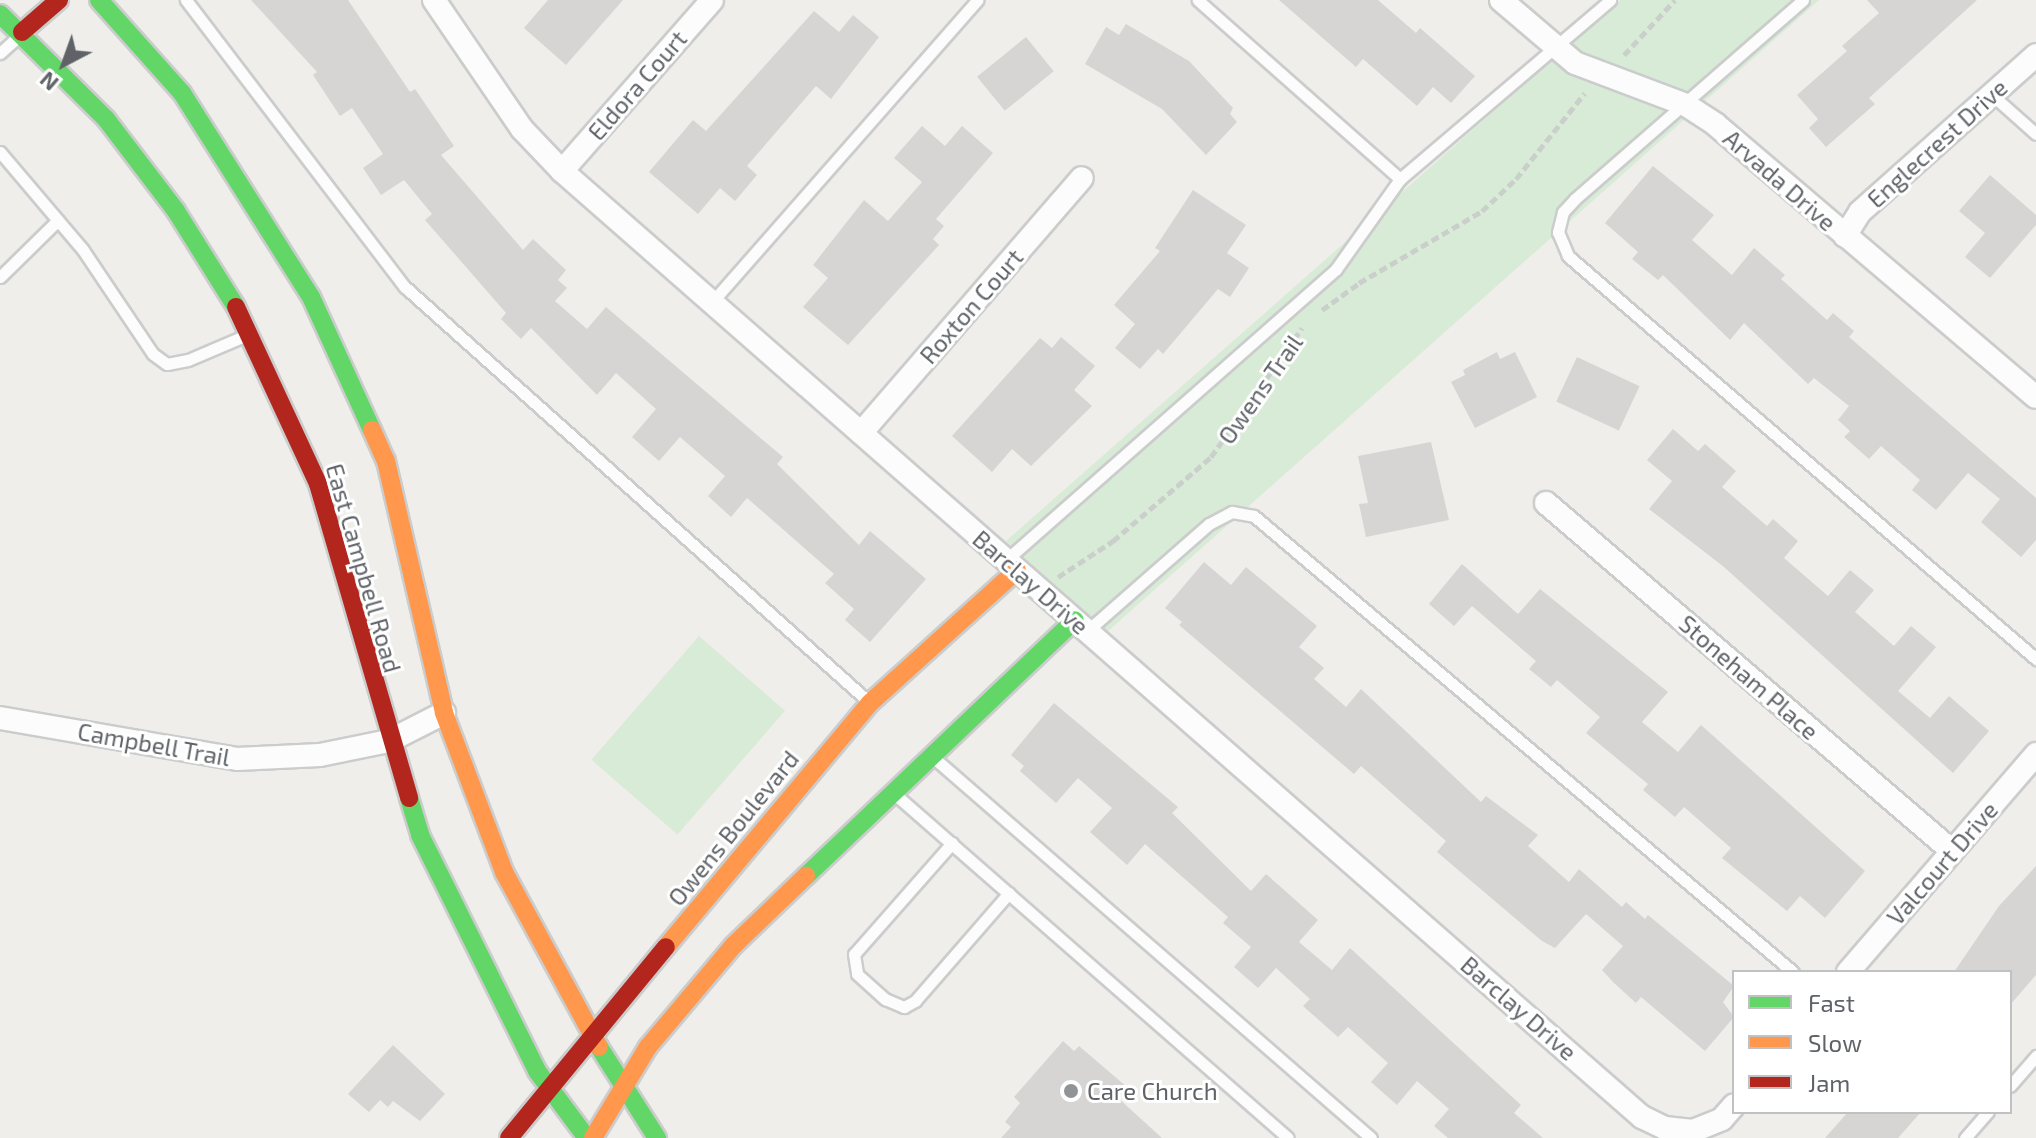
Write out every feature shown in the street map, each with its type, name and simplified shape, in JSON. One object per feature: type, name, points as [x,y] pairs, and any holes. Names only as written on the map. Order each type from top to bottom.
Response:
[{"type":"main road","points":[[22,32],[59,0]]},
{"type":"main road","name":"East Campbell Road","points":[[99,0],[182,93],[311,297],[386,461],[444,713],[504,872],[622,1089],[657,1138]]},
{"type":"main road","name":"East Campbell Road","points":[[0,14],[22,32],[106,119],[141,165],[252,333],[318,484],[389,741],[420,835],[479,962],[550,1089],[587,1138]]},
{"type":"main road","name":"Owens Boulevard","points":[[509,1138],[870,703],[1012,565]]},
{"type":"main road","points":[[593,1138],[648,1047],[734,945],[894,793],[930,754],[1081,626]]},
{"type":"street","name":"Eldora Court","points":[[562,171],[712,0]]},
{"type":"street","name":"Arvada Drive","points":[[1501,0],[1556,48],[1601,77],[1686,105],[2036,397]]},
{"type":"street","name":"Barclay Drive","points":[[441,3],[522,129],[562,171],[1642,1117],[1665,1128],[1693,1131],[1722,1119],[1732,1107]]},
{"type":"street","name":"Englecrest Drive","points":[[1845,236],[1860,212],[2036,55]]},
{"type":"street","name":"Roxton Court","points":[[861,433],[1082,178]]},
{"type":"street","name":"Stoneham Place","points":[[1546,503],[1952,851]]},
{"type":"street","name":"Campbell Trail","points":[[0,718],[237,759],[320,755],[389,741],[444,713]]},
{"type":"street","name":"Valcourt Drive","points":[[1850,970],[2036,754]]},
{"type":"lane","points":[[186,0],[405,287],[870,703]]},
{"type":"lane","points":[[712,302],[977,0]]},
{"type":"lane","points":[[1198,0],[1400,179]]},
{"type":"lane","points":[[1012,565],[1336,269],[1400,179],[1610,0]]},
{"type":"lane","points":[[1803,0],[1563,212],[1558,232],[1568,256],[2036,659]]},
{"type":"lane","points":[[0,53],[22,32]]},
{"type":"lane","points":[[1991,94],[2036,134]]},
{"type":"lane","points":[[0,152],[58,220],[121,303],[139,340],[167,364],[252,333]]},
{"type":"lane","points":[[0,277],[58,220]]},
{"type":"lane","points":[[1081,626],[1209,524],[1232,512],[1254,516],[1791,970]]},
{"type":"lane","points":[[930,754],[1371,1138]]},
{"type":"lane","points":[[894,793],[1288,1138]]},
{"type":"lane","points":[[952,843],[854,954],[857,974],[875,991],[904,1007],[915,1001],[1009,893]]},
{"type":"lane","points":[[2012,1084],[2036,1056]]},
{"type":"lane","points":[[1965,1138],[1986,1114]]},
{"type":"path","points":[[1618,61],[1675,0]]},
{"type":"path","name":"Owens Trail","points":[[1315,316],[1359,283],[1482,211],[1516,179],[1585,94]]},
{"type":"path","name":"Owens Trail","points":[[1042,592],[1071,564],[1113,541],[1211,457],[1307,324]]},
{"type":"green space","points":[[1620,0],[1819,0],[1107,632],[1006,541]]},
{"type":"green space","points":[[699,636],[785,711],[677,835],[591,760]]},
{"type":"building","points":[[251,0],[348,0],[410,92],[415,89],[454,146],[441,155],[523,250],[533,239],[566,270],[558,280],[567,288],[555,301],[587,329],[606,307],[783,457],[777,464],[859,545],[870,531],[926,579],[870,642],[845,620],[854,609],[825,583],[834,574],[747,498],[731,517],[708,496],[725,476],[680,437],[659,461],[632,437],[656,409],[616,373],[597,395],[531,328],[521,339],[501,319],[506,313],[425,220],[432,214],[404,180],[381,195],[363,168],[383,154],[352,108],[340,116],[313,75],[317,72]]},
{"type":"building","points":[[548,0],[623,0],[566,65],[524,28]]},
{"type":"building","points":[[1279,0],[1378,0],[1416,33],[1420,28],[1475,76],[1451,103],[1433,87],[1417,106],[1363,59],[1356,67]]},
{"type":"building","points":[[1867,0],[1977,0],[1869,98],[1875,104],[1826,147],[1809,128],[1818,119],[1797,95],[1847,51],[1842,46],[1879,13]]},
{"type":"building","points":[[814,11],[839,32],[853,15],[879,37],[831,99],[816,86],[747,166],[757,175],[735,201],[720,188],[698,214],[649,172],[693,120],[706,131]]},
{"type":"building","points":[[1126,24],[1189,61],[1233,108],[1230,114],[1237,122],[1206,155],[1162,109],[1085,64],[1106,27],[1119,35]]},
{"type":"building","points":[[1026,37],[1054,71],[1005,111],[977,77]]},
{"type":"building","points":[[922,126],[945,146],[962,126],[993,153],[936,219],[944,226],[933,239],[939,245],[848,345],[803,307],[828,278],[813,265],[864,200],[888,221],[922,182],[894,158]]},
{"type":"building","points":[[1653,166],[1714,215],[1692,240],[1732,275],[1754,248],[1785,275],[1781,279],[1827,320],[1833,313],[1854,331],[1849,337],[2036,498],[2036,540],[2021,557],[1981,522],[2000,499],[1968,473],[1936,510],[1912,490],[1920,480],[1881,446],[1869,459],[1844,437],[1850,431],[1838,420],[1849,406],[1814,378],[1808,384],[1744,323],[1730,340],[1663,275],[1658,280],[1632,259],[1638,252],[1605,223]]},
{"type":"building","points":[[1990,175],[2036,215],[2036,225],[1990,278],[1965,257],[1985,233],[1959,211]]},
{"type":"building","points":[[1193,190],[1246,225],[1227,253],[1249,268],[1230,297],[1218,289],[1163,354],[1158,349],[1140,369],[1115,348],[1135,324],[1114,305],[1160,251],[1155,248]]},
{"type":"building","points":[[1061,337],[1095,366],[1074,390],[1092,406],[1031,466],[1012,449],[992,472],[952,436],[1040,338],[1052,348]]},
{"type":"building","points":[[1497,352],[1500,359],[1515,352],[1537,397],[1475,428],[1451,382],[1465,375],[1463,370]]},
{"type":"building","points":[[1577,357],[1640,386],[1619,431],[1556,401]]},
{"type":"building","points":[[1673,429],[1698,451],[1705,444],[1736,471],[1722,487],[1767,526],[1773,519],[1798,541],[1784,558],[1828,596],[1850,570],[1874,590],[1855,612],[1894,646],[1911,626],[1936,647],[1898,691],[1930,718],[1949,696],[1989,731],[1953,773],[1724,567],[1649,509],[1672,481],[1647,460]]},
{"type":"building","points":[[1431,442],[1449,520],[1366,537],[1359,504],[1368,503],[1358,456]]},
{"type":"building","points":[[1204,562],[1231,585],[1246,567],[1317,626],[1299,647],[1324,668],[1314,679],[1346,707],[1361,689],[1481,802],[1486,796],[1538,835],[1528,846],[1569,882],[1579,869],[1622,907],[1626,902],[1645,919],[1648,915],[1732,984],[1723,1002],[1732,1019],[1705,1051],[1641,997],[1636,1003],[1602,970],[1623,946],[1586,914],[1555,948],[1542,941],[1437,852],[1446,841],[1361,766],[1354,774],[1179,625],[1182,622],[1165,608]]},
{"type":"building","points":[[1462,564],[1518,614],[1540,589],[1668,692],[1642,722],[1678,752],[1701,725],[1865,871],[1825,918],[1800,896],[1787,911],[1722,858],[1731,848],[1684,807],[1675,817],[1643,790],[1648,784],[1586,733],[1600,717],[1557,680],[1551,687],[1529,669],[1536,661],[1472,606],[1454,626],[1429,604]]},
{"type":"building","points":[[1054,703],[1178,807],[1172,813],[1251,891],[1266,874],[1318,920],[1299,942],[1332,970],[1350,948],[1521,1105],[1514,1113],[1543,1138],[1448,1138],[1434,1126],[1449,1109],[1417,1081],[1397,1105],[1371,1082],[1388,1063],[1348,1027],[1338,1037],[1303,1006],[1310,999],[1276,968],[1258,988],[1234,967],[1251,947],[1223,923],[1228,917],[1145,844],[1127,865],[1090,832],[1112,808],[1078,778],[1056,803],[1020,771],[1024,766],[1011,755]]},
{"type":"building","points":[[2036,866],[2036,975],[2012,1003],[2012,970],[1955,970],[1999,906]]},
{"type":"building","name":"Care Church","points":[[1063,1041],[1074,1051],[1079,1046],[1127,1087],[1118,1098],[1162,1138],[1001,1138],[1011,1127],[1005,1122],[1020,1103],[1014,1097]]},
{"type":"building","points":[[393,1045],[445,1094],[420,1121],[393,1101],[388,1107],[380,1100],[369,1112],[348,1094]]},
{"type":"building","points":[[1846,1114],[1919,1114],[1898,1138],[1825,1138]]},
{"type":"traffic: fast","points":[[99,0],[182,93],[311,297],[372,430]]},
{"type":"traffic: fast","points":[[0,14],[106,119],[176,211],[236,307]]},
{"type":"traffic: fast","points":[[806,876],[1075,620]]},
{"type":"traffic: fast","points":[[409,798],[420,835],[537,1071],[587,1138]]},
{"type":"traffic: fast","points":[[599,1047],[657,1138]]},
{"type":"traffic: slow","points":[[372,430],[386,461],[444,713],[504,872],[599,1047]]},
{"type":"traffic: slow","points":[[666,947],[870,703],[1017,570]]},
{"type":"traffic: slow","points":[[593,1138],[648,1047],[734,945],[806,876]]},
{"type":"traffic: jam","points":[[22,32],[59,0]]},
{"type":"traffic: jam","points":[[236,307],[318,484],[409,798]]},
{"type":"traffic: jam","points":[[509,1138],[666,947]]},
{"type":"place","name":"Care Church","points":[[1071,1091]]}]
